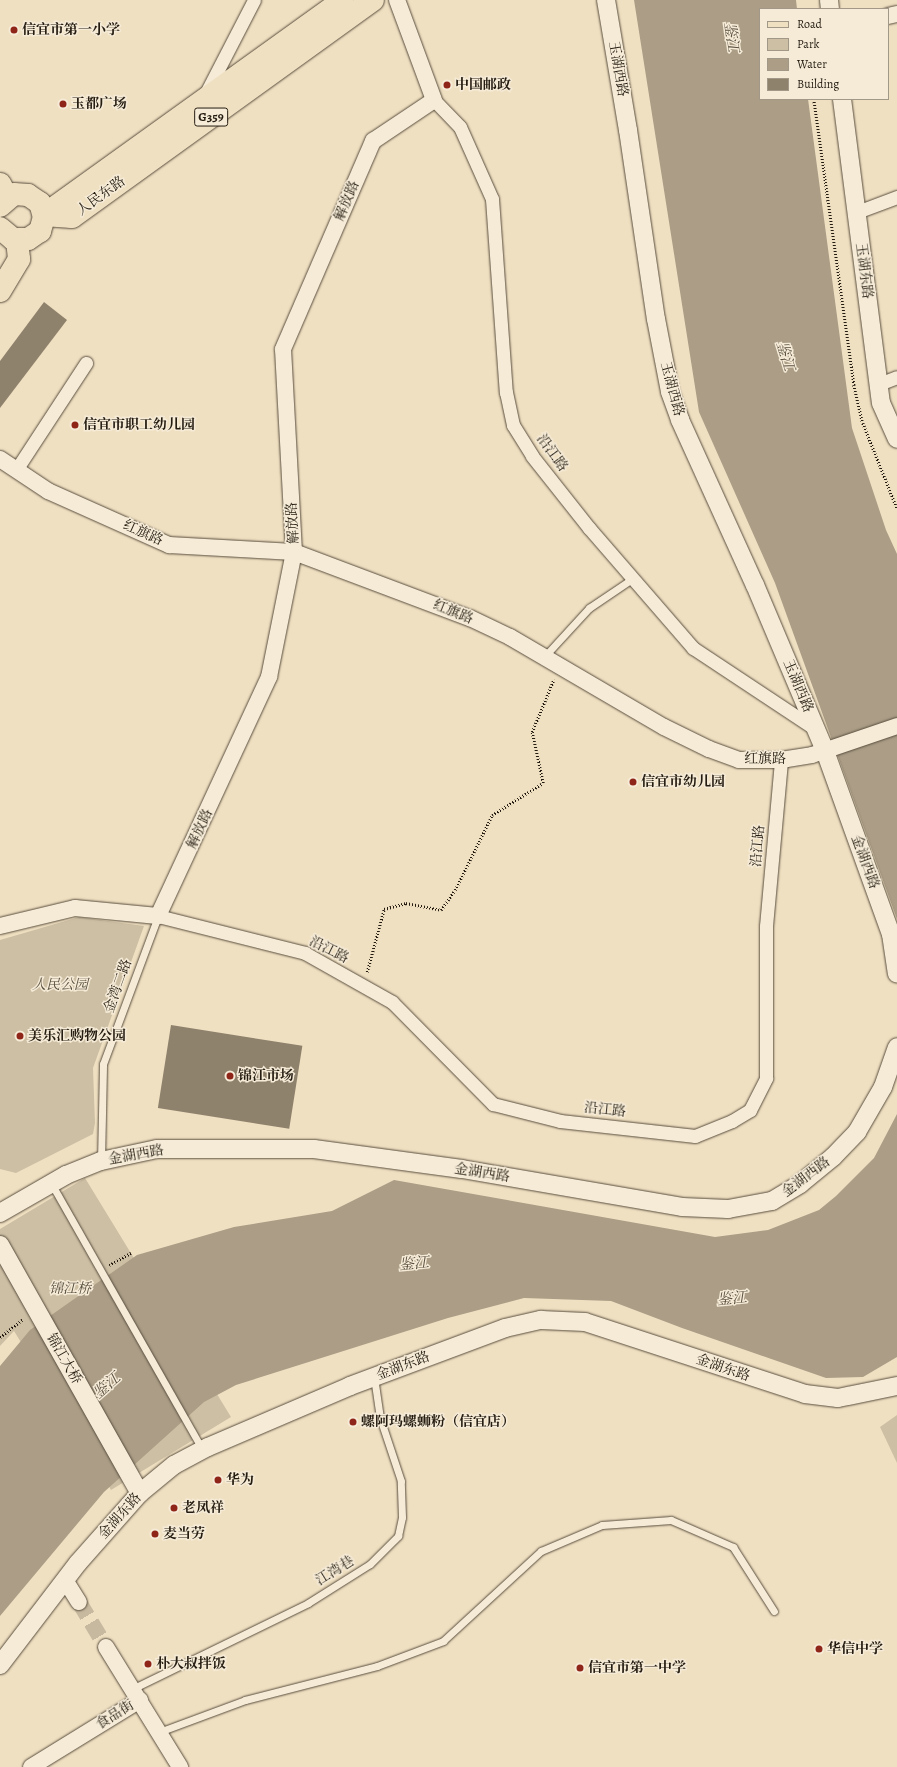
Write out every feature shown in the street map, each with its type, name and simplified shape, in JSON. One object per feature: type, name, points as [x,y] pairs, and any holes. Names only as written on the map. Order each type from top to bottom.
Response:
[{"type":"highway","name":"人民东路","points":[[44,215],[342,0]]},
{"type":"highway","name":"人民东路","points":[[44,215],[72,217],[373,0]]},
{"type":"highway","points":[[2,194],[21,193],[28,195],[40,203],[44,215],[43,225],[34,236],[8,234]]},
{"type":"highway","points":[[0,267],[8,234]]},
{"type":"highway","points":[[0,291],[19,259],[8,234]]},
{"type":"main road","name":"玉湖西路","points":[[606,0],[628,130],[656,319],[670,392],[692,449],[755,585],[825,751]]},
{"type":"main road","name":"玉湖东路","points":[[842,100],[882,403],[897,439]]},
{"type":"main road","name":"金湖西路","points":[[825,751],[891,934],[897,974]]},
{"type":"main road","name":"金湖西路","points":[[0,1213],[51,1183],[101,1161],[157,1149],[314,1149],[462,1169],[682,1206],[728,1210],[772,1201],[800,1184],[833,1157],[857,1132],[883,1087],[897,1047]]},
{"type":"main road","name":"锦江大桥","points":[[0,1245],[140,1493]]},
{"type":"main road","name":"金湖东路","points":[[0,1665],[65,1580],[140,1493],[174,1465],[202,1450],[374,1377],[505,1328],[541,1320],[585,1322],[805,1394],[838,1398],[897,1386]]},
{"type":"street","points":[[202,102],[254,0]]},
{"type":"street","points":[[397,0],[434,100]]},
{"type":"street","name":"解放路","points":[[158,916],[236,754],[269,677],[294,552],[283,349],[373,141],[434,100]]},
{"type":"street","name":"沿江路","points":[[434,100],[460,127],[492,199],[506,392],[513,425],[532,456],[589,528],[693,648],[816,730]]},
{"type":"street","points":[[857,212],[897,197]]},
{"type":"street","points":[[16,470],[86,363]]},
{"type":"street","points":[[879,384],[897,377]]},
{"type":"street","name":"红旗路","points":[[0,459],[48,491],[169,545],[294,552],[470,618],[559,666],[664,727],[709,749],[739,760],[781,760],[825,751],[897,726]]},
{"type":"street","name":"沿江路","points":[[158,916],[305,953],[392,1002],[493,1104],[560,1121],[695,1136],[732,1121],[750,1110],[766,1078],[766,926],[781,760]]},
{"type":"street","points":[[0,926],[75,908],[158,916]]},
{"type":"street","points":[[65,1580],[79,1602]]},
{"type":"street","points":[[106,1646],[180,1767]]},
{"type":"street","name":"食品街","points":[[31,1767],[136,1695],[138,1711],[46,1767]]},
{"type":"lane","points":[[544,658],[589,608],[632,578]]},
{"type":"lane","name":"金湾二路","points":[[101,1161],[103,1064],[158,916]]},
{"type":"lane","points":[[51,1183],[202,1450]]},
{"type":"lane","name":"江湾巷","points":[[136,1695],[308,1603],[370,1564],[398,1536],[402,1517],[401,1481],[380,1418],[374,1377]]},
{"type":"lane","points":[[159,1732],[245,1700],[377,1666],[444,1641],[541,1551],[602,1525],[671,1520],[734,1547],[774,1611]]},
{"type":"path","points":[[814,100],[854,385],[863,423],[897,508]]},
{"type":"path","points":[[363,986],[384,909],[406,903],[441,910],[455,890],[492,816],[543,783],[532,732],[559,666]]},
{"type":"path","points":[[100,1270],[131,1253]]},
{"type":"path","points":[[0,1337],[25,1318]]},
{"type":"green space","name":"人民公园","points":[[79,917],[144,926],[93,1068],[95,1123],[93,1134],[16,1173],[0,1169],[0,940]]},
{"type":"green space","name":"锦江桥","points":[[85,1178],[231,1417],[111,1490],[14,1331],[0,1346],[0,1229]]},
{"type":"green space","points":[[897,1415],[897,1463],[880,1427]]},
{"type":"water","name":"鉴江","points":[[634,0],[796,0],[797,8],[759,8],[759,100],[808,100],[852,428],[886,530],[897,554],[897,919],[775,583],[699,412]]},
{"type":"water","name":"鉴江","points":[[897,1114],[897,1357],[863,1377],[826,1378],[682,1328],[611,1301],[524,1298],[448,1318],[236,1385],[204,1402],[104,1492],[0,1616],[0,1366],[30,1330],[137,1255],[234,1227],[332,1211],[394,1180],[715,1237],[768,1230],[819,1210],[836,1196],[874,1158]]},
{"type":"building","points":[[44,302],[67,320],[0,408],[0,361]]},
{"type":"building","name":"锦江市场","points":[[171,1025],[302,1046],[289,1129],[158,1108]]},
{"type":"tunnel","points":[[79,1602],[106,1647]]},
{"type":"place","name":"信宜市第一小学","points":[[14,30]]},
{"type":"place","name":"中国邮政","points":[[447,85]]},
{"type":"place","name":"玉都广场","points":[[63,104]]},
{"type":"place","name":"信宜市职工幼儿园","points":[[75,425]]},
{"type":"place","name":"信宜市幼儿园","points":[[633,782]]},
{"type":"place","name":"美乐汇购物公园","points":[[20,1036]]},
{"type":"place","name":"锦江市场","points":[[230,1076]]},
{"type":"place","name":"螺阿玛螺蛳粉（信宜店）","points":[[353,1422]]},
{"type":"place","name":"华为","points":[[218,1480]]},
{"type":"place","name":"老凤祥","points":[[174,1508]]},
{"type":"place","name":"麦当劳","points":[[155,1534]]},
{"type":"place","name":"华信中学","points":[[819,1649]]},
{"type":"place","name":"朴大叔拌饭","points":[[148,1664]]},
{"type":"place","name":"信宜市第一中学","points":[[580,1668]]}]
